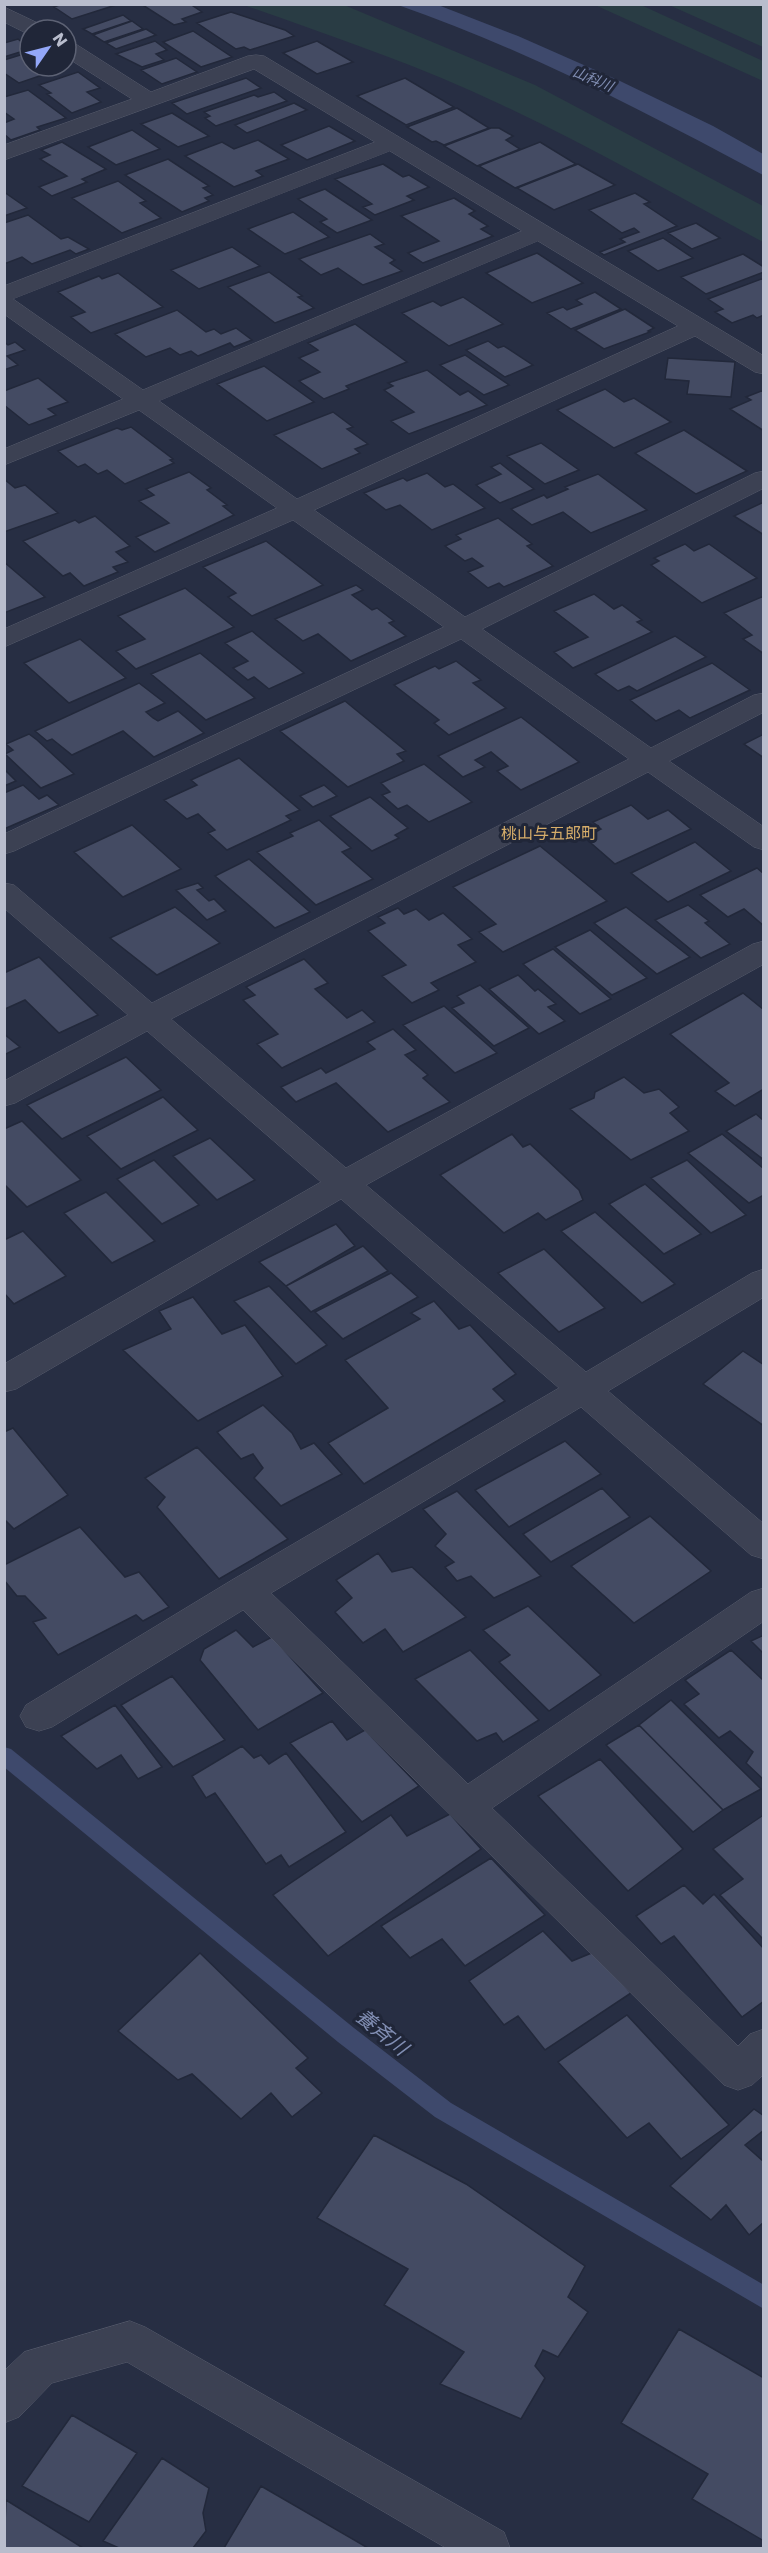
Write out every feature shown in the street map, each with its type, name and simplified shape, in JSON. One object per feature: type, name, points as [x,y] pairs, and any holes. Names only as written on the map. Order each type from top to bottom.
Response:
[{"type":"street","points":[[4,13],[18,20]]},
{"type":"street","points":[[78,55],[148,99]]},
{"type":"street","points":[[4,153],[256,61],[764,367]]},
{"type":"street","points":[[4,294],[392,143]]},
{"type":"street","points":[[4,458],[540,232]]},
{"type":"street","points":[[4,303],[764,841]]},
{"type":"street","points":[[4,639],[695,327]]},
{"type":"street","points":[[4,845],[462,628],[764,478]]},
{"type":"street","points":[[4,1095],[149,1017],[764,701]]},
{"type":"street","points":[[4,892],[344,1183],[583,1392],[764,1545]]},
{"type":"street","points":[[4,1380],[344,1183],[764,951]]},
{"type":"street","points":[[39,1716],[244,1590],[583,1392],[764,1281]]},
{"type":"street","points":[[244,1590],[738,2072],[764,2047]]},
{"type":"street","points":[[465,1806],[764,1602]]},
{"type":"street","points":[[4,2402],[39,2366],[130,2341],[488,2548]]},
{"type":"shaded area","points":[[759,4],[763,6],[763,47],[669,5]]},
{"type":"shaded area","points":[[244,5],[344,5],[535,85],[763,206],[763,242],[634,172],[470,90]]},
{"type":"shaded area","points":[[595,5],[641,5],[763,61],[763,81]]},
{"type":"water","name":"山科川","points":[[398,5],[438,5],[518,36],[620,81],[713,126],[763,154],[763,175],[584,83],[492,41]]},
{"type":"building","points":[[62,4],[119,4],[75,18],[70,18],[54,7]]},
{"type":"building","points":[[141,4],[190,4],[202,12],[182,19],[186,22],[174,25]]},
{"type":"building","points":[[231,12],[285,30],[294,36],[250,50],[244,47],[236,49],[197,23]]},
{"type":"building","points":[[123,15],[131,21],[92,34],[83,29]]},
{"type":"building","points":[[132,21],[143,29],[104,42],[93,35]]},
{"type":"building","points":[[146,29],[156,35],[116,49],[106,43]]},
{"type":"building","points":[[193,31],[232,57],[201,67],[163,42]]},
{"type":"building","points":[[18,39],[18,53],[4,57],[4,43]]},
{"type":"building","points":[[155,41],[167,50],[156,54],[164,60],[142,67],[116,54]]},
{"type":"building","points":[[317,41],[353,62],[317,74],[283,53]]},
{"type":"building","points":[[18,56],[18,78],[34,78],[19,83],[4,73],[4,60]]},
{"type":"building","points":[[176,58],[197,72],[162,84],[141,70]]},
{"type":"building","points":[[78,72],[100,88],[87,92],[101,102],[72,113],[39,85],[60,78],[78,78]]},
{"type":"building","points":[[246,78],[261,88],[187,114],[172,103]]},
{"type":"building","points":[[405,78],[454,107],[406,125],[357,96]]},
{"type":"building","points":[[28,90],[66,118],[37,127],[40,130],[11,140],[4,134],[4,123],[14,119],[4,112],[4,97]]},
{"type":"building","points":[[274,92],[287,101],[216,126],[205,118],[210,116],[204,112],[254,95],[258,97]]},
{"type":"building","points":[[294,103],[307,110],[247,133],[235,125]]},
{"type":"building","points":[[457,108],[489,128],[444,145],[436,141],[432,142],[407,127]]},
{"type":"building","points":[[172,113],[209,136],[178,147],[141,124]]},
{"type":"building","points":[[329,126],[355,141],[307,160],[281,145]]},
{"type":"building","points":[[491,128],[499,128],[513,136],[506,140],[520,149],[477,166],[444,146]]},
{"type":"building","points":[[132,130],[160,149],[116,165],[88,147]]},
{"type":"building","points":[[258,140],[289,159],[256,171],[263,176],[234,187],[185,156],[222,142],[234,149]]},
{"type":"building","points":[[62,142],[106,169],[82,179],[87,182],[52,196],[39,187],[67,176],[40,159],[50,155],[41,150]]},
{"type":"building","points":[[540,142],[576,164],[515,188],[479,166]]},
{"type":"building","points":[[168,159],[209,186],[203,188],[213,195],[205,198],[209,201],[182,212],[125,175]]},
{"type":"building","points":[[383,164],[403,177],[409,175],[429,187],[407,196],[414,200],[375,215],[363,207],[372,204],[335,179]]},
{"type":"building","points":[[578,164],[615,185],[554,210],[517,188]]},
{"type":"building","points":[[118,181],[146,201],[140,203],[161,218],[122,233],[72,198]]},
{"type":"building","points":[[325,189],[372,220],[337,233],[320,222],[327,219],[298,199]]},
{"type":"building","points":[[4,192],[27,208],[4,216]]},
{"type":"building","points":[[635,193],[650,202],[644,204],[677,226],[604,255],[600,252],[625,242],[620,239],[639,232],[634,228],[622,233],[589,210]]},
{"type":"building","points":[[454,198],[475,211],[469,214],[488,226],[481,229],[493,236],[423,263],[408,253],[439,241],[401,216]]},
{"type":"building","points":[[293,212],[329,237],[285,254],[248,229]]},
{"type":"building","points":[[28,215],[61,239],[68,237],[89,249],[76,254],[70,250],[32,264],[22,257],[4,264],[4,223]]},
{"type":"building","points":[[696,223],[720,238],[692,249],[668,233]]},
{"type":"building","points":[[370,234],[384,244],[375,247],[395,260],[390,263],[402,271],[363,285],[338,268],[321,275],[299,259]]},
{"type":"building","points":[[663,238],[693,258],[658,271],[628,251]]},
{"type":"building","points":[[232,247],[260,266],[199,289],[171,270]]},
{"type":"building","points":[[537,253],[583,283],[532,303],[486,273]]},
{"type":"building","points":[[743,254],[764,267],[764,272],[706,294],[681,277]]},
{"type":"building","points":[[269,272],[302,296],[298,297],[314,308],[275,323],[228,287]]},
{"type":"building","points":[[118,273],[163,307],[91,333],[71,317],[85,312],[58,292],[99,276],[102,279]]},
{"type":"building","points":[[764,278],[764,315],[757,318],[753,315],[732,323],[715,312],[723,309],[708,299]]},
{"type":"building","points":[[595,292],[621,309],[571,329],[547,313],[563,307],[567,310],[582,304],[576,300]]},
{"type":"building","points":[[463,297],[503,324],[449,346],[402,313],[433,301],[441,306]]},
{"type":"building","points":[[625,309],[654,328],[648,331],[650,332],[604,349],[575,330]]},
{"type":"building","points":[[177,310],[206,332],[214,329],[221,334],[236,328],[252,340],[234,347],[230,343],[198,356],[191,351],[180,355],[170,348],[146,357],[115,334]]},
{"type":"building","points":[[355,324],[407,362],[346,386],[349,389],[324,399],[299,381],[320,372],[299,358],[318,350],[308,343]]},
{"type":"building","points":[[488,341],[498,348],[504,346],[533,365],[505,377],[466,350]]},
{"type":"building","points":[[4,342],[8,345],[15,342],[25,350],[7,356],[18,365],[4,370]]},
{"type":"building","points":[[465,355],[509,385],[484,395],[440,365]]},
{"type":"building","points":[[668,358],[735,362],[731,397],[687,394],[689,381],[665,379]]},
{"type":"building","points":[[264,366],[314,402],[267,421],[217,384]]},
{"type":"building","points":[[427,370],[460,395],[468,391],[487,405],[409,434],[391,421],[414,412],[384,390],[393,386],[388,383]]},
{"type":"building","points":[[38,378],[68,402],[48,409],[56,415],[29,425],[4,405],[4,391]]},
{"type":"building","points":[[605,389],[624,402],[634,398],[671,422],[614,448],[557,410]]},
{"type":"building","points":[[764,390],[764,431],[730,409],[751,400],[746,397]]},
{"type":"building","points":[[333,412],[353,427],[347,429],[368,444],[355,449],[360,453],[322,469],[274,435]]},
{"type":"building","points":[[131,427],[173,459],[170,460],[174,463],[125,484],[107,470],[98,474],[85,464],[78,467],[58,451],[117,428],[122,430]]},
{"type":"building","points":[[684,430],[747,471],[696,494],[635,453]]},
{"type":"building","points":[[541,443],[579,470],[545,484],[507,456]]},
{"type":"building","points":[[500,463],[534,489],[500,503],[476,485],[501,474],[491,467]]},
{"type":"building","points":[[189,472],[211,488],[207,490],[227,505],[223,506],[234,515],[155,552],[136,537],[169,523],[139,501],[154,495],[146,489]]},
{"type":"building","points":[[427,473],[445,487],[453,484],[485,508],[432,530],[400,505],[386,510],[364,493],[403,478],[407,481]]},
{"type":"building","points":[[598,474],[647,510],[591,533],[563,512],[532,525],[511,509],[544,495],[547,498],[568,489],[565,487]]},
{"type":"building","points":[[4,479],[15,488],[25,485],[58,513],[4,532]]},
{"type":"building","points":[[764,502],[764,535],[734,516]]},
{"type":"building","points":[[95,516],[130,546],[116,552],[128,562],[113,567],[118,572],[84,586],[70,573],[63,576],[23,541],[75,520],[79,523]]},
{"type":"building","points":[[498,518],[532,544],[527,546],[553,566],[504,587],[499,583],[488,588],[468,572],[483,566],[472,558],[465,561],[445,546],[461,539],[456,535]]},
{"type":"building","points":[[266,541],[323,585],[252,616],[228,597],[236,593],[203,567]]},
{"type":"building","points":[[685,544],[694,551],[709,544],[757,578],[702,603],[651,565],[659,561],[654,558]]},
{"type":"building","points":[[4,562],[45,597],[4,613]]},
{"type":"building","points":[[356,585],[363,590],[352,595],[372,610],[377,608],[394,621],[389,623],[406,636],[351,661],[318,634],[303,641],[275,619]]},
{"type":"building","points":[[185,588],[234,627],[136,669],[116,651],[145,639],[118,616]]},
{"type":"building","points":[[594,594],[614,609],[622,605],[642,620],[637,622],[652,632],[573,668],[554,652],[588,637],[554,611]]},
{"type":"building","points":[[764,596],[764,654],[743,639],[752,635],[724,613]]},
{"type":"building","points":[[252,631],[304,673],[269,689],[254,677],[248,680],[233,668],[248,661],[225,643]]},
{"type":"building","points":[[675,636],[706,657],[637,691],[629,686],[618,691],[595,674]]},
{"type":"building","points":[[80,639],[126,678],[69,703],[24,663]]},
{"type":"building","points":[[200,653],[255,698],[206,720],[151,674]]},
{"type":"building","points":[[456,661],[481,680],[473,683],[506,708],[449,735],[434,723],[439,720],[394,685],[435,666],[439,669]]},
{"type":"building","points":[[712,663],[750,690],[690,718],[679,710],[656,721],[630,700]]},
{"type":"building","points":[[139,683],[165,703],[146,712],[153,718],[158,721],[178,711],[204,733],[154,757],[123,731],[72,755],[52,739],[47,741],[35,731]]},
{"type":"building","points":[[345,701],[406,751],[397,754],[404,761],[348,787],[280,731]]},
{"type":"building","points":[[521,717],[579,762],[521,790],[497,771],[508,766],[491,752],[475,760],[485,767],[463,777],[438,756]]},
{"type":"building","points":[[29,734],[74,774],[41,788],[5,754],[13,750],[6,744]]},
{"type":"building","points":[[764,734],[764,758],[744,744]]},
{"type":"building","points":[[239,758],[300,810],[286,816],[291,820],[227,850],[208,833],[215,830],[198,814],[187,819],[164,800],[197,785],[191,780]]},
{"type":"building","points":[[424,764],[472,802],[429,822],[407,805],[398,809],[382,795],[390,792],[381,783]]},
{"type":"building","points":[[4,769],[16,781],[4,786]]},
{"type":"building","points":[[23,785],[39,799],[47,795],[59,805],[4,829],[4,793]]},
{"type":"building","points":[[324,785],[337,796],[313,807],[300,796]]},
{"type":"building","points":[[370,797],[408,828],[395,835],[399,838],[372,851],[330,816]]},
{"type":"building","points":[[631,805],[648,819],[668,810],[691,829],[615,864],[584,837],[601,829],[593,822]]},
{"type":"building","points":[[319,820],[351,848],[342,852],[373,879],[316,905],[257,852],[293,836],[290,833]]},
{"type":"building","points":[[132,825],[181,869],[123,897],[74,852]]},
{"type":"building","points":[[695,842],[731,871],[668,902],[631,873]]},
{"type":"building","points":[[540,846],[607,901],[503,952],[479,932],[496,924],[453,887]]},
{"type":"building","points":[[249,859],[310,912],[275,928],[215,876]]},
{"type":"building","points":[[757,868],[764,874],[764,926],[744,909],[728,917],[700,895]]},
{"type":"building","points":[[198,883],[203,888],[197,890],[209,901],[214,899],[226,911],[207,920],[176,890]]},
{"type":"building","points":[[688,905],[709,921],[705,923],[730,944],[701,958],[655,920]]},
{"type":"building","points":[[175,907],[220,943],[157,975],[110,938]]},
{"type":"building","points":[[626,907],[690,957],[657,974],[594,923]]},
{"type":"building","points":[[398,908],[404,914],[416,909],[429,920],[443,913],[472,939],[458,945],[476,962],[431,983],[439,990],[412,1003],[382,976],[406,965],[368,931],[385,923],[378,917]]},
{"type":"building","points":[[590,930],[647,978],[612,995],[555,947]]},
{"type":"building","points":[[553,949],[611,999],[580,1014],[523,964]]},
{"type":"building","points":[[39,957],[98,1015],[59,1033],[25,1000],[5,1009],[4,973]]},
{"type":"building","points":[[304,959],[328,983],[315,989],[347,1018],[362,1010],[375,1022],[282,1068],[257,1044],[278,1034],[243,1000],[255,995],[246,987]]},
{"type":"building","points":[[518,975],[535,991],[538,989],[556,1004],[548,1007],[565,1021],[539,1034],[489,989]]},
{"type":"building","points":[[480,985],[529,1028],[494,1046],[452,1008],[464,1003],[457,996]]},
{"type":"building","points":[[743,993],[764,1010],[764,1089],[735,1106],[715,1091],[729,1083],[670,1034]]},
{"type":"building","points":[[444,1006],[497,1053],[455,1073],[403,1025]]},
{"type":"building","points":[[393,1029],[416,1050],[405,1055],[428,1075],[423,1078],[450,1102],[388,1132],[336,1083],[296,1102],[281,1087],[321,1068],[326,1073],[375,1049],[367,1042]]},
{"type":"building","points":[[4,1034],[20,1047],[4,1055]]},
{"type":"building","points":[[126,1057],[161,1090],[62,1139],[27,1105]]},
{"type":"building","points":[[624,1077],[644,1093],[659,1089],[679,1107],[670,1113],[689,1131],[631,1160],[570,1109],[594,1098],[595,1092]]},
{"type":"building","points":[[163,1097],[198,1130],[121,1169],[87,1136]]},
{"type":"building","points":[[756,1114],[764,1121],[764,1160],[726,1131]]},
{"type":"building","points":[[22,1121],[81,1180],[27,1207],[4,1184],[4,1129]]},
{"type":"building","points":[[512,1134],[523,1147],[530,1144],[579,1190],[583,1200],[546,1220],[538,1213],[504,1233],[440,1175]]},
{"type":"building","points":[[722,1134],[764,1169],[764,1195],[749,1203],[688,1153]]},
{"type":"building","points":[[210,1138],[255,1180],[217,1200],[173,1156]]},
{"type":"building","points":[[154,1160],[199,1205],[162,1224],[117,1179]]},
{"type":"building","points":[[687,1160],[746,1215],[711,1233],[651,1178]]},
{"type":"building","points":[[645,1184],[701,1234],[664,1254],[609,1204]]},
{"type":"building","points":[[106,1192],[155,1241],[112,1263],[64,1213]]},
{"type":"building","points":[[595,1212],[675,1284],[642,1303],[561,1231]]},
{"type":"building","points":[[336,1224],[355,1246],[286,1286],[259,1262]]},
{"type":"building","points":[[23,1231],[66,1276],[14,1304],[4,1293],[4,1240]]},
{"type":"building","points":[[363,1246],[388,1271],[311,1312],[286,1286]]},
{"type":"building","points":[[544,1249],[605,1308],[559,1332],[498,1273]]},
{"type":"building","points":[[391,1273],[418,1297],[343,1339],[315,1312]]},
{"type":"building","points":[[269,1286],[327,1345],[296,1364],[234,1301]]},
{"type":"building","points":[[193,1297],[222,1334],[245,1325],[283,1376],[198,1421],[123,1350],[171,1329],[159,1311]]},
{"type":"building","points":[[434,1301],[459,1329],[470,1325],[516,1374],[493,1389],[505,1401],[364,1484],[328,1443],[388,1408],[345,1360],[420,1319],[411,1313]]},
{"type":"building","points":[[743,1351],[764,1365],[764,1426],[703,1384]]},
{"type":"building","points":[[263,1405],[292,1433],[301,1449],[314,1443],[342,1474],[281,1506],[254,1478],[263,1468],[253,1454],[241,1459],[217,1432]]},
{"type":"building","points":[[13,1428],[68,1495],[14,1529],[4,1519],[4,1432]]},
{"type":"building","points":[[565,1441],[601,1474],[509,1527],[475,1490]]},
{"type":"building","points":[[197,1447],[288,1539],[219,1579],[157,1507],[165,1497],[145,1478]]},
{"type":"building","points":[[602,1488],[630,1517],[551,1562],[523,1534]]},
{"type":"building","points":[[457,1491],[541,1576],[494,1598],[471,1576],[457,1581],[445,1567],[454,1562],[435,1546],[446,1534],[423,1509]]},
{"type":"building","points":[[650,1516],[711,1571],[634,1623],[571,1566]]},
{"type":"building","points":[[80,1527],[125,1577],[139,1572],[169,1607],[143,1621],[136,1615],[58,1655],[33,1622],[46,1618],[25,1596],[17,1596],[4,1580],[4,1565]]},
{"type":"building","points":[[378,1553],[392,1572],[412,1567],[466,1617],[403,1652],[385,1629],[363,1643],[335,1612],[352,1598],[336,1580]]},
{"type":"building","points":[[528,1606],[601,1675],[549,1711],[499,1662],[510,1655],[483,1630]]},
{"type":"building","points":[[236,1630],[253,1647],[272,1637],[323,1693],[258,1730],[200,1660],[204,1649]]},
{"type":"building","points":[[764,1635],[764,1654],[751,1641]]},
{"type":"building","points":[[470,1650],[539,1720],[503,1742],[496,1733],[477,1741],[415,1679]]},
{"type":"building","points":[[731,1650],[764,1681],[764,1780],[746,1763],[753,1752],[730,1731],[719,1738],[684,1704],[699,1694],[685,1680]]},
{"type":"building","points":[[172,1676],[225,1740],[173,1767],[121,1705]]},
{"type":"building","points":[[671,1700],[761,1789],[723,1810],[639,1725]]},
{"type":"building","points":[[115,1705],[162,1767],[138,1779],[121,1755],[97,1769],[61,1736]]},
{"type":"building","points":[[332,1721],[347,1740],[365,1730],[419,1786],[362,1822],[290,1743]]},
{"type":"building","points":[[639,1725],[723,1810],[693,1832],[606,1745]]},
{"type":"building","points":[[242,1746],[254,1758],[261,1755],[269,1764],[286,1753],[346,1832],[289,1867],[281,1855],[266,1864],[215,1793],[206,1798],[192,1776]]},
{"type":"building","points":[[600,1759],[683,1849],[628,1891],[538,1796]]},
{"type":"building","points":[[450,1814],[481,1849],[328,1956],[273,1895],[391,1815],[407,1836]]},
{"type":"building","points":[[762,1816],[764,1817],[764,1940],[720,1895],[743,1879],[713,1849]]},
{"type":"building","points":[[491,1858],[545,1915],[465,1966],[442,1939],[410,1958],[381,1926]]},
{"type":"building","points":[[684,1885],[703,1904],[714,1894],[764,1949],[764,2001],[742,2017],[674,1936],[661,1944],[636,1916]]},
{"type":"building","points":[[543,1931],[572,1961],[594,1952],[631,1993],[545,2050],[518,2016],[504,2025],[469,1981]]},
{"type":"building","points":[[200,1953],[308,2058],[296,2068],[322,2093],[292,2117],[271,2093],[241,2119],[192,2074],[178,2080],[118,2031]]},
{"type":"building","points":[[627,2015],[729,2125],[681,2159],[649,2123],[627,2138],[558,2062]]},
{"type":"building","points":[[754,2109],[764,2116],[764,2130],[745,2145],[764,2162],[764,2222],[749,2235],[726,2205],[711,2220],[670,2186]]},
{"type":"building","points":[[374,2135],[466,2184],[585,2266],[568,2297],[588,2312],[558,2357],[543,2350],[535,2366],[545,2378],[521,2419],[440,2384],[464,2352],[384,2305],[408,2269],[317,2218]]},
{"type":"building","points":[[679,2329],[764,2378],[764,2541],[692,2499],[708,2474],[621,2423]]},
{"type":"building","points":[[72,2415],[137,2453],[89,2522],[22,2486]]},
{"type":"building","points":[[162,2458],[209,2488],[203,2513],[206,2531],[193,2548],[119,2548],[103,2541]]},
{"type":"building","points":[[261,2486],[368,2548],[224,2548]]},
{"type":"building","points":[[6,2500],[83,2548],[4,2548]]},
{"type":"waterway","name":"養斉川","points":[[4,1755],[346,2035],[443,2110],[764,2298]]},
{"type":"district","name":"桃山与五郎町","points":[[549,833]]}]
